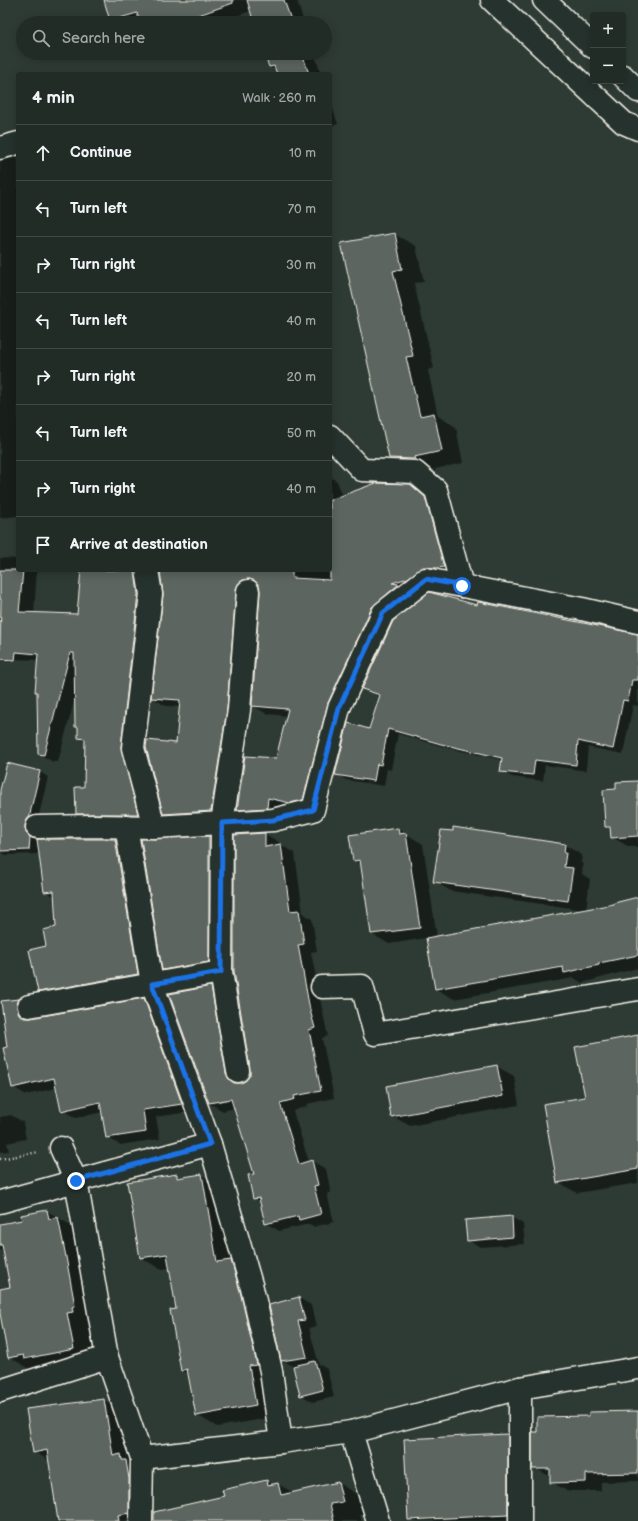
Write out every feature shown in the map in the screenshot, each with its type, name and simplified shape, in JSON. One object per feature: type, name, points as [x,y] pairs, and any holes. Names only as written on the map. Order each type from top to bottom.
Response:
[{"type":"street","points":[[492,0],[624,123],[638,129]]},
{"type":"street","points":[[544,0],[590,44]]},
{"type":"street","points":[[626,79],[638,91]]},
{"type":"street","points":[[0,148],[16,144]]},
{"type":"street","points":[[332,438],[362,470],[414,472],[436,490],[462,586]]},
{"type":"street","points":[[147,572],[151,594],[133,748],[154,827]]},
{"type":"street","points":[[37,826],[154,827],[273,820],[313,810],[339,708],[383,613],[426,579],[582,609],[638,622]]},
{"type":"street","points":[[238,1071],[221,972],[222,823],[239,710],[248,590]]},
{"type":"street","points":[[126,826],[152,984],[210,1144],[252,1288],[271,1371],[281,1442]]},
{"type":"street","points":[[30,1006],[221,972]]},
{"type":"street","points":[[322,987],[362,986],[375,1034],[638,989]]},
{"type":"street","points":[[0,1202],[210,1144]]},
{"type":"street","points":[[61,1148],[76,1181],[107,1357],[142,1458],[141,1521]]},
{"type":"street","points":[[0,1391],[107,1357]]},
{"type":"street","points":[[142,1458],[281,1442],[351,1432],[520,1388],[638,1368]]},
{"type":"street","points":[[520,1388],[520,1521]]},
{"type":"street","points":[[351,1432],[378,1521]]},
{"type":"path","points":[[0,1160],[61,1148]]},
{"type":"building","points":[[104,0],[233,0],[233,3],[196,16],[138,16],[137,13],[127,16],[109,16]]},
{"type":"building","points":[[247,0],[284,0],[290,16],[252,16]]},
{"type":"building","points":[[266,60],[304,60],[308,72],[276,72],[274,66],[269,67]]},
{"type":"building","points":[[395,233],[402,269],[393,271],[413,356],[406,357],[420,416],[434,413],[442,451],[414,457],[415,459],[389,458],[341,243]]},
{"type":"building","points":[[376,483],[410,484],[425,497],[444,567],[423,567],[408,578],[392,583],[399,584],[372,607],[328,703],[303,800],[290,803],[268,798],[267,808],[237,810],[245,756],[276,758],[288,709],[252,706],[260,592],[259,586],[255,581],[249,579],[243,580],[238,584],[236,590],[227,709],[211,811],[163,814],[146,747],[147,740],[176,743],[180,700],[151,698],[163,595],[160,572],[292,572],[292,578],[330,580],[330,572],[332,572],[332,499]]},
{"type":"building","points":[[0,570],[16,570],[16,572],[23,572],[19,612],[77,614],[81,572],[135,572],[138,594],[121,747],[138,814],[76,814],[75,787],[84,787],[85,739],[78,738],[78,727],[75,727],[74,653],[70,653],[44,755],[38,754],[37,692],[35,692],[38,654],[16,652],[15,660],[0,659]]},
{"type":"building","points":[[429,592],[477,605],[478,602],[638,634],[638,680],[632,680],[628,701],[623,700],[613,749],[578,741],[576,765],[535,760],[533,775],[500,772],[502,758],[441,744],[388,729],[381,765],[377,764],[374,781],[335,775],[348,723],[369,729],[380,695],[362,689],[393,621]]},
{"type":"building","points":[[7,763],[40,771],[30,816],[26,821],[25,827],[26,833],[30,837],[29,850],[0,851],[0,790]]},
{"type":"building","points":[[638,781],[638,836],[611,838],[610,827],[605,827],[603,790],[616,789],[616,782]]},
{"type":"building","points":[[453,827],[565,844],[564,853],[566,853],[564,867],[573,868],[568,901],[433,882],[441,830],[453,831]]},
{"type":"building","points":[[398,828],[399,834],[406,833],[420,928],[371,934],[360,860],[353,861],[349,835]]},
{"type":"building","points":[[265,833],[265,847],[281,844],[290,911],[299,910],[304,944],[298,945],[310,1010],[315,1028],[309,1030],[321,1091],[294,1096],[295,1099],[280,1103],[299,1164],[312,1160],[318,1185],[314,1186],[321,1214],[299,1220],[298,1216],[265,1224],[259,1198],[253,1199],[248,1175],[254,1174],[231,1099],[209,1103],[169,994],[211,986],[226,1073],[229,1079],[234,1083],[240,1083],[246,1080],[250,1075],[250,1069],[234,971],[234,835]]},
{"type":"building","points":[[209,836],[209,962],[162,970],[141,839]]},
{"type":"building","points":[[37,839],[115,839],[138,974],[38,992],[29,950],[46,946],[43,930],[56,927],[54,891],[44,892]]},
{"type":"building","points":[[638,897],[638,955],[599,963],[599,965],[564,973],[563,967],[435,989],[426,938],[614,904]]},
{"type":"building","points":[[144,998],[182,1104],[143,1110],[146,1132],[106,1138],[100,1102],[61,1111],[54,1078],[12,1088],[3,1048],[7,1047],[1,1001],[19,999],[17,1008],[19,1014],[24,1018],[31,1018]]},
{"type":"building","points":[[638,1035],[638,1169],[557,1183],[543,1104],[585,1097],[575,1047]]},
{"type":"building","points":[[497,1065],[503,1096],[391,1117],[386,1086]]},
{"type":"building","points":[[177,1174],[177,1178],[202,1174],[217,1262],[231,1260],[240,1291],[257,1365],[249,1366],[256,1405],[196,1416],[187,1369],[181,1371],[170,1310],[176,1309],[167,1254],[140,1258],[127,1182]]},
{"type":"building","points":[[47,1210],[49,1219],[58,1217],[66,1257],[75,1306],[72,1307],[73,1312],[67,1313],[74,1349],[24,1359],[23,1355],[8,1358],[0,1313],[0,1289],[10,1287],[2,1245],[0,1245],[0,1224],[22,1220],[21,1215]]},
{"type":"building","points":[[512,1216],[513,1237],[467,1241],[465,1220]]},
{"type":"building","points":[[299,1297],[305,1320],[298,1321],[307,1357],[281,1361],[269,1305]]},
{"type":"building","points":[[315,1361],[323,1390],[300,1396],[293,1366]]},
{"type":"building","points":[[104,1399],[113,1456],[121,1454],[122,1460],[126,1460],[129,1479],[129,1513],[118,1515],[119,1521],[58,1521],[47,1450],[33,1453],[26,1409]]},
{"type":"building","points":[[638,1411],[638,1473],[586,1474],[586,1482],[550,1483],[550,1469],[532,1469],[532,1432],[537,1432],[537,1417],[589,1416],[589,1412]]},
{"type":"building","points":[[508,1434],[508,1515],[408,1520],[404,1439]]},
{"type":"building","points":[[267,1480],[268,1485],[278,1483],[281,1495],[338,1482],[343,1502],[330,1504],[334,1521],[154,1521],[154,1512],[224,1496],[222,1490]]},
{"type":"route","points":[[76,1181],[210,1144],[152,984],[221,972],[222,823],[273,820],[313,810],[339,708],[383,613],[426,579],[462,586]]}]
